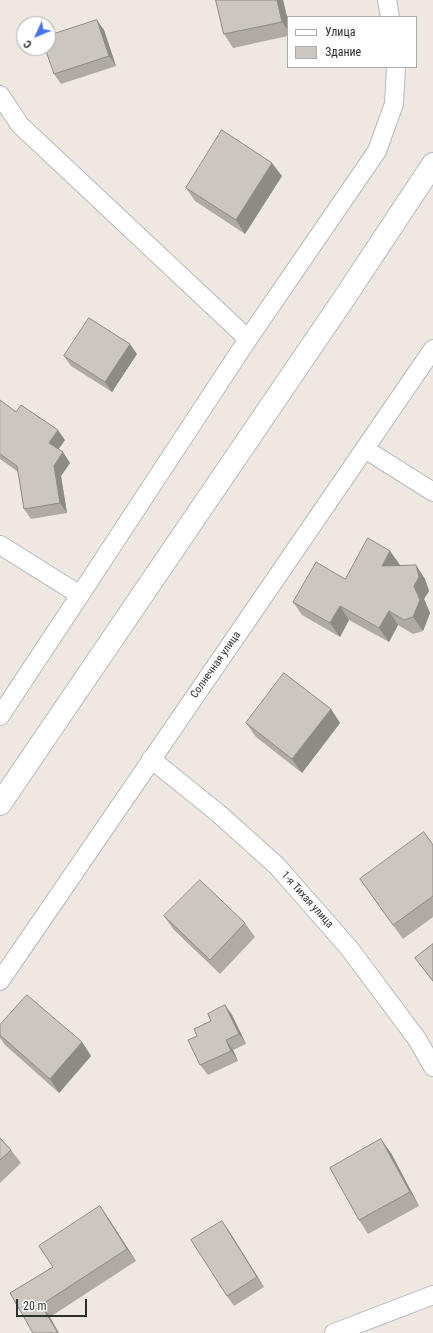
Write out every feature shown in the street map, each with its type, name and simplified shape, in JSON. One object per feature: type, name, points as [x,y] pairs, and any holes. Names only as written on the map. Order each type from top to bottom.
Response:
[{"type":"street","points":[[387,0],[390,16]]},
{"type":"street","points":[[0,716],[248,339],[377,151],[394,104],[396,68]]},
{"type":"street","points":[[0,95],[20,125],[248,339]]},
{"type":"street","points":[[0,804],[340,304],[433,164]]},
{"type":"street","name":"Солнечная улица","points":[[0,981],[433,349]]},
{"type":"street","points":[[365,449],[433,492]]},
{"type":"street","points":[[0,545],[80,595]]},
{"type":"street","name":"1-я Тихая улица","points":[[151,760],[218,813],[277,866],[349,948],[417,1039],[433,1067]]},
{"type":"street","points":[[334,1333],[433,1295]]},
{"type":"building","points":[[216,0],[277,0],[282,22],[224,34]]},
{"type":"building","points":[[97,20],[109,56],[54,74],[48,56],[56,56],[56,33]]},
{"type":"building","points":[[222,130],[272,163],[236,220],[186,188]]},
{"type":"building","points":[[89,318],[130,344],[105,382],[64,356]]},
{"type":"building","points":[[0,400],[16,412],[21,405],[58,430],[49,443],[63,452],[54,466],[60,503],[24,509],[17,466],[0,454]]},
{"type":"building","points":[[368,538],[390,551],[382,566],[416,565],[419,577],[414,586],[420,600],[413,617],[404,620],[389,611],[379,628],[340,606],[330,623],[293,602],[316,562],[345,579]]},
{"type":"building","points":[[284,673],[331,709],[292,759],[246,723]]},
{"type":"building","points":[[424,832],[433,845],[433,896],[393,925],[360,879]]},
{"type":"building","points":[[200,880],[245,923],[210,960],[164,916]]},
{"type":"building","points":[[433,944],[433,981],[415,958]]},
{"type":"building","points":[[27,995],[82,1042],[50,1079],[0,1035],[0,1025]]},
{"type":"building","points":[[225,1005],[239,1034],[226,1040],[231,1051],[200,1065],[188,1040],[197,1036],[194,1029],[211,1021],[208,1014]]},
{"type":"building","points":[[0,1138],[11,1150],[0,1160]]},
{"type":"building","points":[[381,1139],[410,1192],[359,1220],[330,1168]]},
{"type":"building","points":[[100,1206],[127,1249],[41,1305],[58,1333],[33,1333],[10,1293],[53,1267],[39,1246]]},
{"type":"building","points":[[222,1221],[257,1277],[227,1296],[191,1240]]}]
